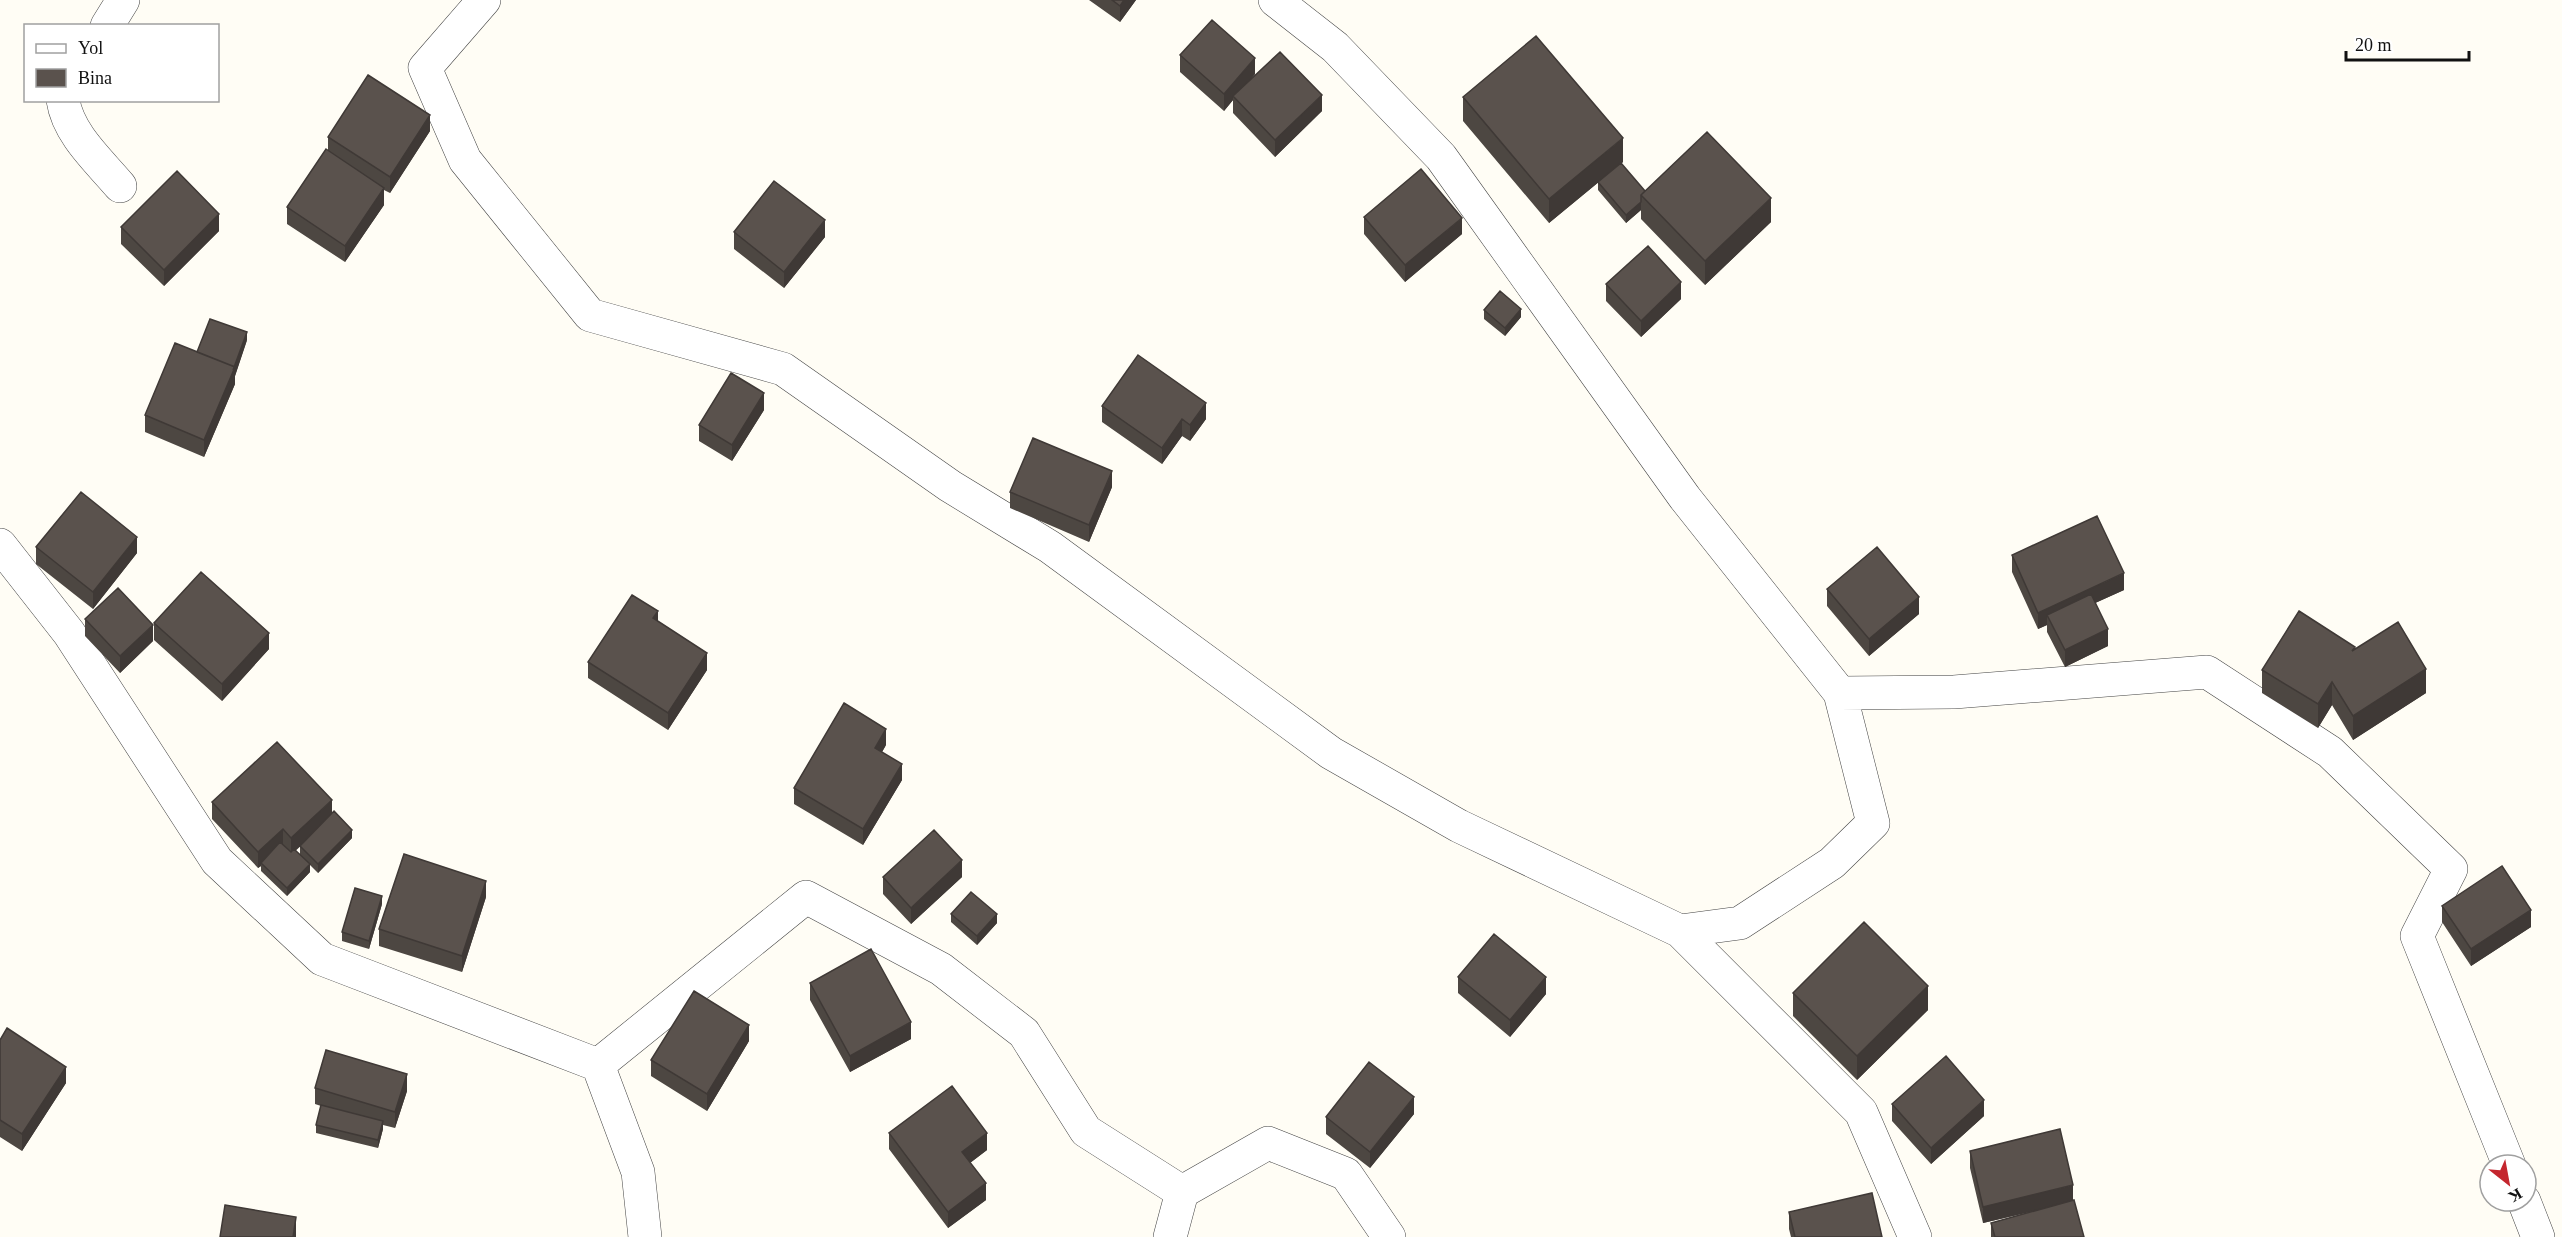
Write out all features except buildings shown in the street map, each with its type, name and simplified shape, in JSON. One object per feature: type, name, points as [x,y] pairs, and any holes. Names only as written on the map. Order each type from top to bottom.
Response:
[{"type":"street","points":[[107,24],[123,0]]},
{"type":"street","points":[[484,0],[425,68],[465,160],[590,315],[783,369],[950,486],[1050,547],[1331,753],[1459,826],[1680,931],[1861,1112],[1915,1237]]},
{"type":"street","points":[[1275,0],[1335,47],[1441,157],[1685,498],[1840,693],[1873,823],[1832,863],[1740,923],[1680,931]]},
{"type":"street","points":[[63,102],[66,115],[73,129],[120,186]]},
{"type":"street","points":[[0,545],[69,633],[217,861],[322,959],[598,1065],[638,1172],[645,1237]]},
{"type":"street","points":[[1840,693],[1954,692],[2206,672],[2330,752],[2451,869],[2417,936],[2505,1153]]},
{"type":"street","points":[[598,1065],[806,897],[941,969],[1024,1033],[1086,1131],[1182,1192]]},
{"type":"street","points":[[1170,1237],[1182,1192],[1268,1143],[1346,1174],[1389,1237]]},
{"type":"street","points":[[2529,1213],[2538,1237]]}]
